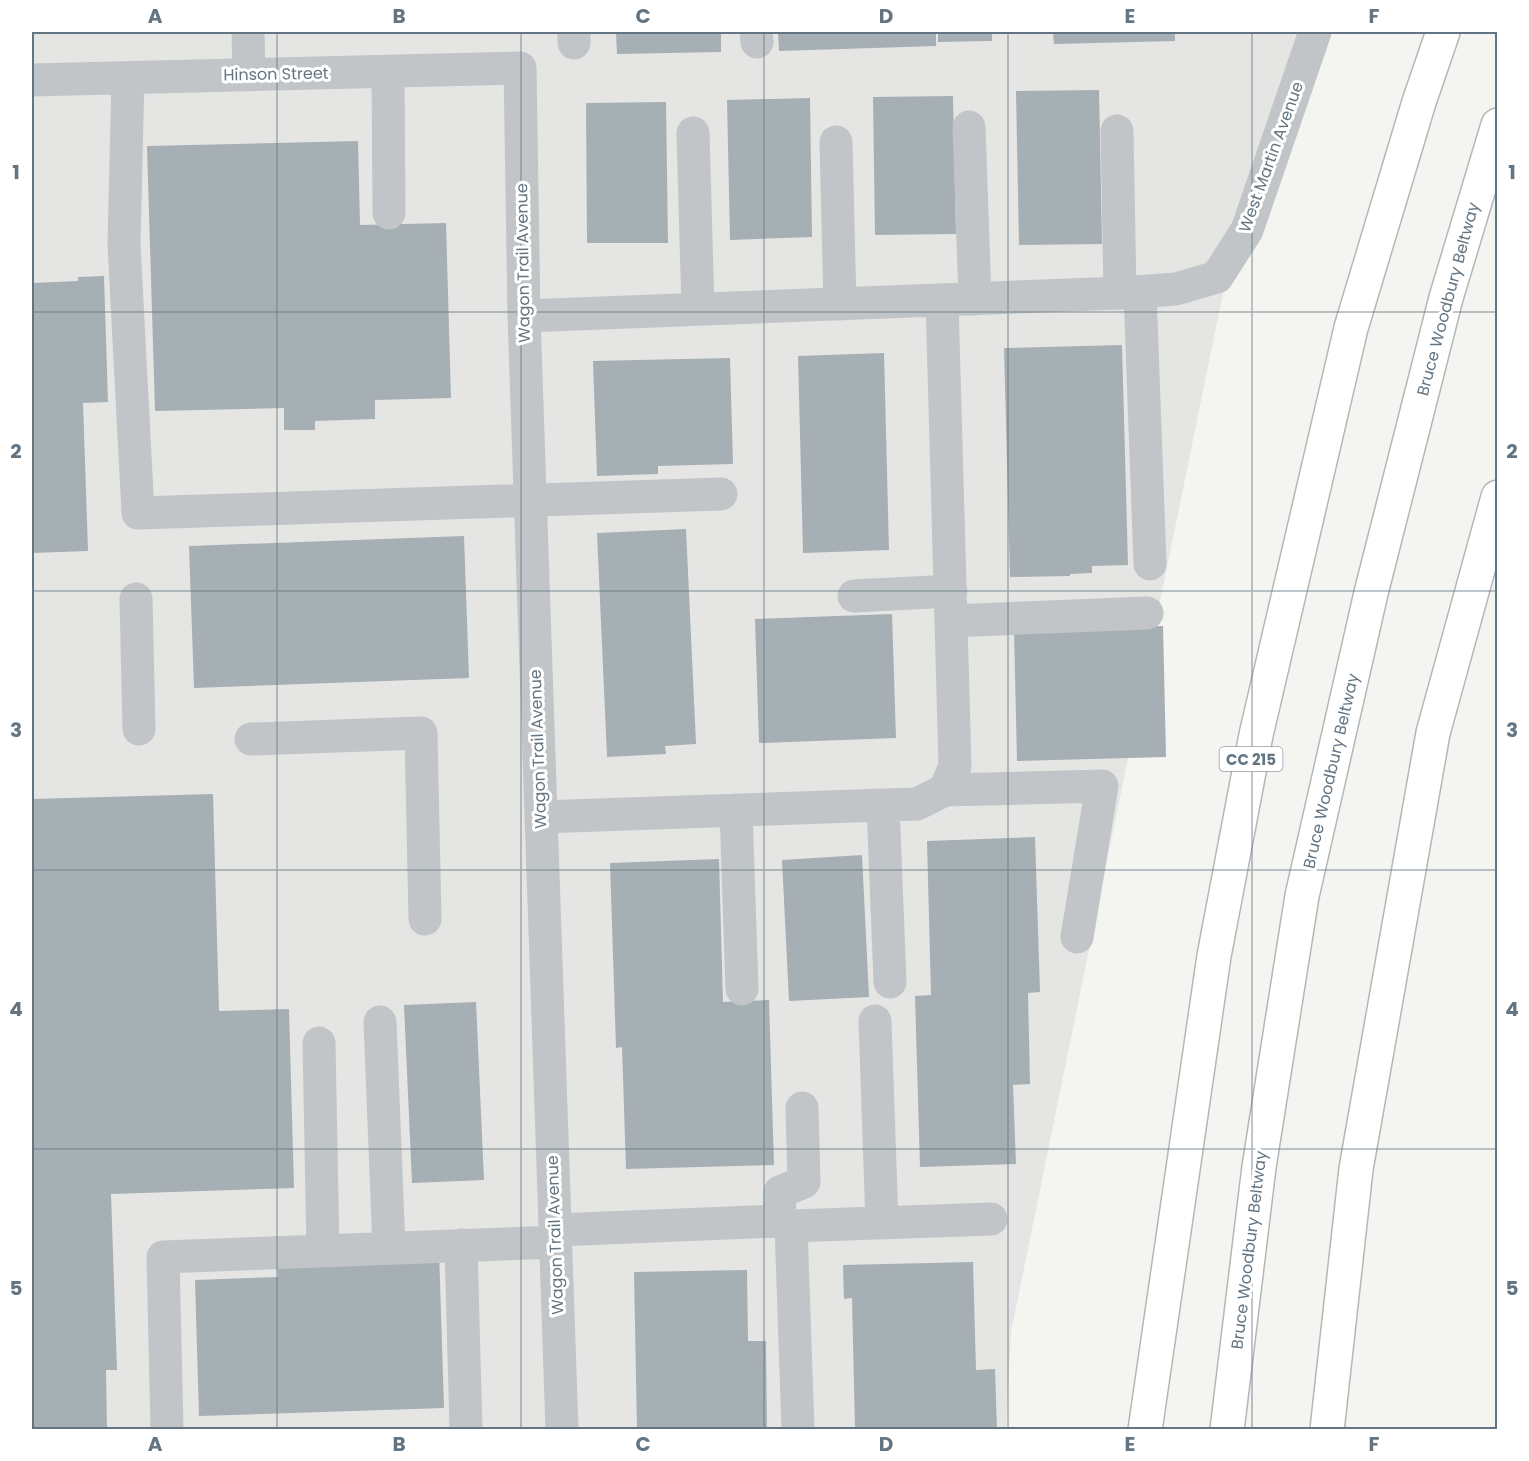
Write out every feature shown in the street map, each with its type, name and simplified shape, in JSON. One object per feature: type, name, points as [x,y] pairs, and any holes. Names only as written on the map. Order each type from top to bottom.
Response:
[{"type":"highway","name":"CC 215","points":[[1145,1430],[1214,956],[1256,735],[1351,328],[1419,102],[1443,32]]},
{"type":"highway","name":"Bruce Woodbury Beltway","points":[[1227,1430],[1259,1167],[1302,896],[1371,592],[1446,298],[1497,125]]},
{"type":"highway","points":[[1328,1430],[1356,1168],[1431,744],[1497,497]]},
{"type":"street","points":[[248,32],[249,75]]},
{"type":"street","name":"West Martin Avenue","points":[[1130,293],[1176,289],[1217,277],[1247,230],[1315,32]]},
{"type":"street","name":"Hinson Street","points":[[32,80],[520,68]]},
{"type":"street","name":"Wagon Trail Avenue","points":[[520,68],[524,316],[562,1429]]},
{"type":"street","points":[[388,72],[389,213]]},
{"type":"street","points":[[128,78],[124,244],[138,513],[721,494]]},
{"type":"street","points":[[969,127],[975,299]]},
{"type":"street","points":[[1117,131],[1150,564]]},
{"type":"street","points":[[693,134],[698,309]]},
{"type":"street","points":[[836,142],[840,304]]},
{"type":"street","points":[[524,316],[1130,293]]},
{"type":"street","points":[[942,300],[955,766],[945,790]]},
{"type":"street","points":[[854,596],[951,606],[1147,613]]},
{"type":"street","points":[[136,599],[139,729]]},
{"type":"street","points":[[251,739],[421,733],[425,919]]},
{"type":"street","points":[[541,817],[917,804],[945,790],[1102,786],[1077,937]]},
{"type":"street","points":[[883,805],[890,982]]},
{"type":"street","points":[[736,810],[742,989]]},
{"type":"street","points":[[875,1021],[882,1223]]},
{"type":"street","points":[[380,1022],[389,1248]]},
{"type":"street","points":[[319,1043],[323,1251]]},
{"type":"street","points":[[798,1430],[785,1224],[780,1192],[804,1182],[802,1108]]},
{"type":"street","points":[[167,1430],[163,1257],[461,1245],[556,1236],[785,1224],[992,1219]]},
{"type":"street","points":[[461,1245],[466,1430]]},
{"type":"street","points":[[540,1430],[562,1429]]},
{"type":"shaded area","points":[[32,32],[1301,32],[1233,244],[1011,1332],[1006,1429],[32,1429]]},
{"type":"building","points":[[616,32],[721,32],[721,52],[617,54]]},
{"type":"building","points":[[778,32],[936,32],[936,46],[779,51]]},
{"type":"building","points":[[938,32],[992,32],[992,41],[938,42]]},
{"type":"building","points":[[1053,32],[1175,32],[1175,41],[1054,44]]},
{"type":"building","points":[[1099,90],[1102,244],[1019,245],[1016,91]]},
{"type":"building","points":[[953,96],[956,234],[875,235],[873,97]]},
{"type":"building","points":[[810,98],[812,237],[730,240],[727,100]]},
{"type":"building","points":[[666,102],[668,243],[587,243],[586,103]]},
{"type":"building","points":[[358,141],[360,225],[446,223],[451,398],[375,400],[375,419],[315,421],[315,430],[284,430],[284,408],[155,411],[147,146]]},
{"type":"building","points":[[104,276],[108,402],[83,403],[88,551],[32,553],[32,283],[78,281],[78,277]]},
{"type":"building","points":[[1122,345],[1128,565],[1092,566],[1092,573],[1070,574],[1070,576],[1010,577],[1004,348]]},
{"type":"building","points":[[884,353],[889,550],[803,553],[798,356]]},
{"type":"building","points":[[730,358],[733,464],[658,466],[658,474],[597,476],[593,361]]},
{"type":"building","points":[[686,529],[696,744],[665,746],[666,754],[607,757],[597,533]]},
{"type":"building","points":[[464,536],[469,678],[194,688],[189,546]]},
{"type":"building","points":[[892,614],[896,738],[759,743],[755,619]]},
{"type":"building","points":[[1163,626],[1166,757],[1017,761],[1014,630]]},
{"type":"building","points":[[213,794],[219,1011],[289,1009],[294,1188],[111,1194],[117,1370],[106,1370],[107,1430],[32,1430],[32,799]]},
{"type":"building","points":[[1035,837],[1040,992],[1028,993],[1030,1084],[1013,1085],[1016,1164],[920,1167],[915,996],[931,995],[927,841]]},
{"type":"building","points":[[862,855],[869,997],[789,1001],[782,860]]},
{"type":"building","points":[[719,859],[723,1002],[769,1000],[774,1165],[626,1169],[622,1047],[616,1048],[610,863]]},
{"type":"building","points":[[476,1002],[484,1180],[412,1183],[404,1005]]},
{"type":"building","points":[[439,1250],[444,1408],[199,1416],[195,1280],[278,1277],[277,1255]]},
{"type":"building","points":[[973,1262],[976,1370],[995,1369],[997,1430],[855,1430],[852,1298],[844,1299],[843,1265]]},
{"type":"building","points":[[747,1270],[748,1341],[766,1341],[767,1430],[637,1430],[634,1272]]}]
